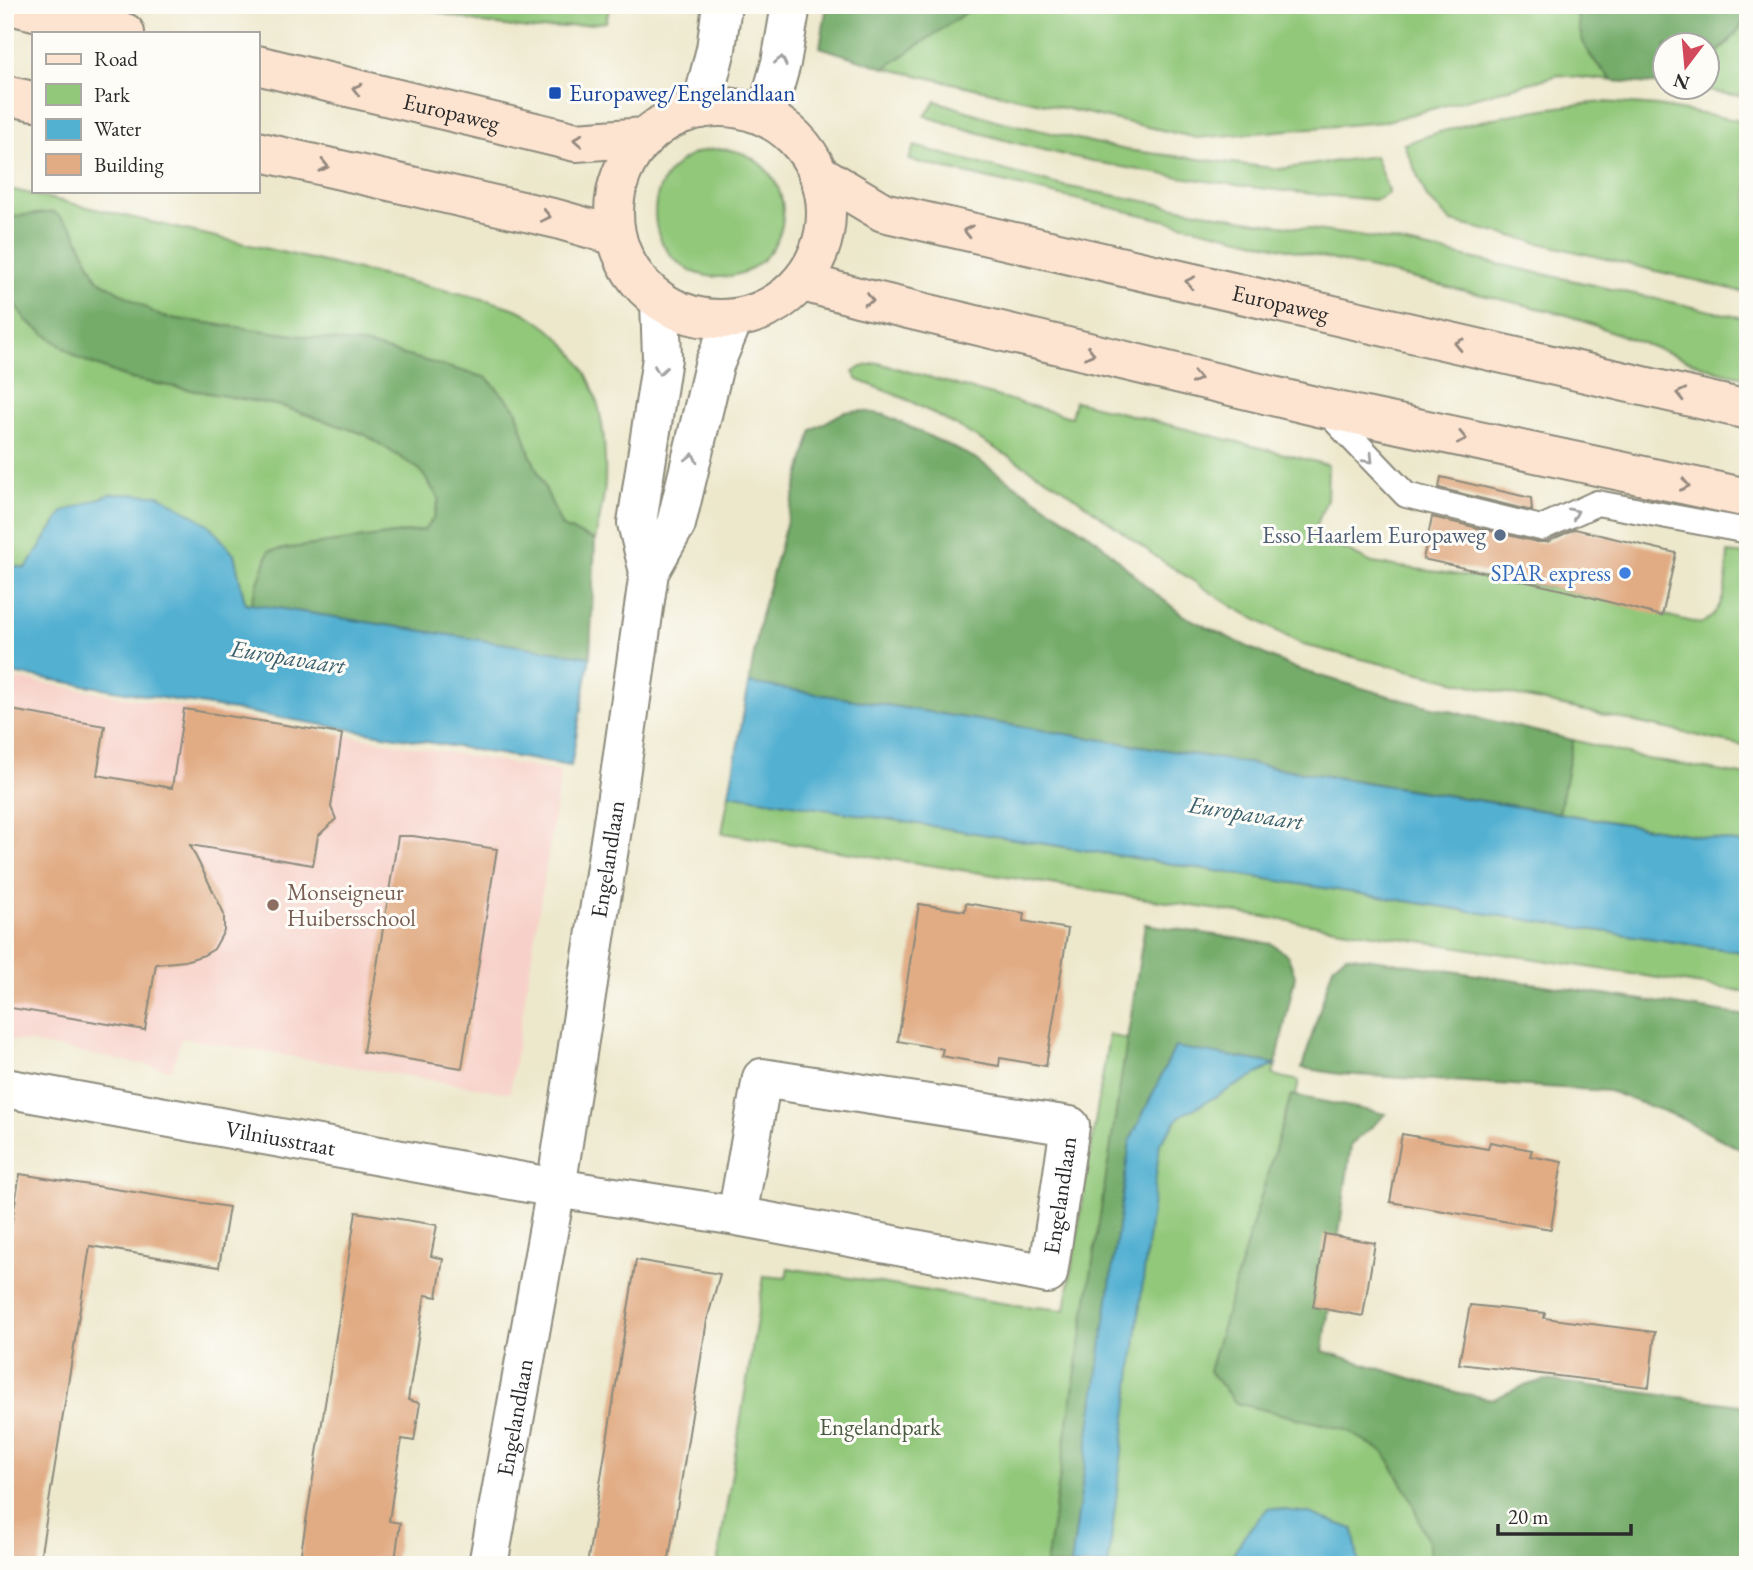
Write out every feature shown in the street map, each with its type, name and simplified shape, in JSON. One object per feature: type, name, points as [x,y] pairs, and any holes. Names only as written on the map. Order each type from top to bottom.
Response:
[{"type":"main road","points":[[10,5],[121,32]]},
{"type":"main road","name":"Europaweg","points":[[259,65],[576,142],[646,137]]},
{"type":"main road","points":[[5,94],[32,101]]},
{"type":"main road","points":[[734,107],[766,116],[789,131],[807,151],[821,174],[828,211],[822,249],[803,282],[772,307],[733,320],[695,318],[660,302],[640,284],[625,262],[616,236],[614,200],[624,166],[646,137],[671,118],[701,108],[734,107]]},
{"type":"main road","points":[[259,151],[557,219],[616,236]]},
{"type":"main road","name":"Europaweg","points":[[821,174],[883,212],[1748,410]]},
{"type":"main road","points":[[803,282],[1323,408],[1748,498]]},
{"type":"street","points":[[701,108],[716,49],[722,5]]},
{"type":"street","points":[[766,116],[781,63],[791,5]]},
{"type":"street","name":"Engelandlaan","points":[[649,572],[637,523],[662,358],[660,302]]},
{"type":"street","name":"Engelandlaan","points":[[488,1565],[556,1188],[649,572],[676,524],[714,365],[733,320]]},
{"type":"street","name":"Engelandlaan","points":[[556,1188],[737,1216],[1048,1274],[1070,1126],[762,1077],[737,1216]]},
{"type":"street","name":"Vilniusstraat","points":[[5,1087],[556,1188]]},
{"type":"lane","points":[[1323,408],[1350,435],[1362,452],[1406,495],[1541,528],[1597,503],[1748,531]]},
{"type":"shaded area","name":"Monseigneur Huibersschool","points":[[14,678],[561,772],[510,1093],[181,1038],[172,1070],[5,1038],[5,733]]},
{"type":"green space","points":[[407,5],[610,5],[606,22],[536,30],[482,23]]},
{"type":"green space","points":[[827,5],[977,5],[885,68],[820,47]]},
{"type":"green space","points":[[977,5],[1577,5],[1579,29],[1586,48],[1613,81],[1559,75],[1383,122],[1197,138],[885,68]]},
{"type":"green space","points":[[1577,5],[1748,5],[1744,21],[1722,47],[1722,32],[1652,32],[1652,84],[1613,81],[1590,56],[1579,29]]},
{"type":"green space","points":[[1748,12],[1748,97],[1722,93],[1722,49],[1729,43]]},
{"type":"green space","points":[[936,101],[995,120],[1126,150],[1280,169],[1375,156],[1389,193],[1377,200],[1319,195],[1205,181],[1092,161],[925,116]]},
{"type":"green space","points":[[1604,102],[1657,106],[1748,122],[1748,293],[1452,222],[1427,198],[1404,144],[1502,116]]},
{"type":"green space","points":[[914,146],[1059,185],[1245,220],[1393,241],[1748,319],[1748,378],[1717,371],[1567,315],[909,160]]},
{"type":"green space","points":[[719,149],[743,154],[764,168],[778,189],[783,213],[778,237],[764,258],[743,272],[719,277],[695,272],[674,258],[660,237],[655,213],[660,189],[674,168],[695,154]]},
{"type":"green space","points":[[5,188],[479,298],[525,313],[548,328],[581,364],[598,406],[603,430],[605,482],[595,540],[562,527],[530,454],[516,409],[487,378],[368,345],[162,317],[97,279],[73,229],[16,216],[5,225]]},
{"type":"green space","points":[[54,212],[73,228],[97,279],[162,317],[368,345],[487,378],[516,409],[530,454],[562,527],[595,540],[590,657],[251,604],[269,551],[424,530],[434,517],[439,499],[420,470],[364,434],[281,406],[131,379],[78,358],[27,321],[5,291],[5,225],[16,216]]},
{"type":"green space","points":[[5,291],[27,321],[78,358],[131,379],[281,406],[364,434],[421,470],[439,499],[434,517],[425,530],[269,551],[251,604],[245,603],[234,553],[63,512],[26,568],[5,565]]},
{"type":"green space","points":[[878,363],[1071,417],[1075,401],[1328,465],[1327,499],[1313,534],[1372,563],[1555,588],[1701,624],[1710,618],[1721,602],[1726,584],[1728,553],[1748,555],[1748,747],[1303,645],[1233,607],[1155,556],[1064,489],[906,399],[858,380],[853,372]]},
{"type":"green space","points":[[862,411],[885,415],[975,458],[1097,540],[1146,586],[1184,616],[1248,647],[1297,669],[1403,700],[1573,740],[1559,813],[749,683],[761,615],[812,430],[844,412]]},
{"type":"green space","points":[[1573,740],[1647,759],[1748,776],[1748,844],[1559,813]]},
{"type":"green space","points":[[729,794],[1748,953],[1748,992],[722,833]]},
{"type":"green space","points":[[1145,924],[1272,944],[1288,956],[1295,976],[1276,1064],[1175,1047],[1130,1141],[1071,1565],[1046,1565]]},
{"type":"green space","points":[[1346,955],[1748,1016],[1748,1153],[1676,1116],[1609,1091],[1339,1074],[1302,1068],[1333,966]]},
{"type":"green space","name":"Engelandpark","points":[[1109,1035],[1262,1072],[1276,1064],[1273,1075],[1299,1081],[1236,1380],[1736,1565],[717,1565],[764,1276],[786,1278],[788,1268],[1014,1305],[1065,1310]]},
{"type":"green space","points":[[1291,1095],[1386,1114],[1351,1145],[1323,1351],[1459,1393],[1493,1399],[1544,1380],[1748,1406],[1746,1565],[1430,1565],[1429,1545],[1410,1497],[1385,1453],[1346,1430],[1236,1403],[1209,1371]]},
{"type":"water","name":"Europavaart","points":[[111,494],[159,495],[208,524],[234,554],[245,603],[590,657],[571,766],[5,672],[5,565],[26,568],[63,512]]},
{"type":"water","name":"Europavaart","points":[[749,683],[1748,844],[1748,953],[729,794]]},
{"type":"water","points":[[1175,1047],[1276,1064],[1180,1116],[1160,1143],[1108,1565],[1071,1565],[1130,1141]]},
{"type":"water","points":[[1268,1508],[1309,1513],[1353,1529],[1359,1565],[1227,1565],[1245,1534]]},
{"type":"building","points":[[1441,477],[1531,498],[1532,511],[1439,488]]},
{"type":"building","points":[[1432,517],[1537,542],[1547,542],[1575,529],[1676,553],[1662,616],[1563,590],[1423,559]]},
{"type":"building","points":[[5,709],[105,726],[97,775],[172,788],[184,709],[342,734],[331,807],[336,819],[318,836],[313,865],[190,845],[221,907],[224,931],[214,949],[204,955],[185,961],[156,964],[145,1030],[5,1007]]},
{"type":"building","points":[[398,836],[497,849],[462,1068],[363,1052]]},
{"type":"building","points":[[966,903],[1024,913],[1023,921],[1068,929],[1046,1066],[1000,1058],[999,1066],[941,1056],[943,1049],[898,1041],[919,904],[965,911]]},
{"type":"building","points":[[1402,1134],[1488,1149],[1490,1142],[1532,1150],[1530,1156],[1562,1162],[1551,1229],[1390,1202]]},
{"type":"building","points":[[20,1174],[229,1207],[219,1267],[90,1246],[39,1565],[5,1565],[5,1260]]},
{"type":"building","points":[[356,1212],[437,1225],[431,1256],[443,1259],[437,1297],[425,1295],[408,1400],[420,1403],[414,1441],[402,1439],[394,1487],[389,1521],[400,1523],[395,1561],[382,1559],[381,1565],[299,1565]]},
{"type":"building","points":[[1325,1234],[1375,1243],[1363,1316],[1313,1307]]},
{"type":"building","points":[[636,1260],[720,1274],[707,1320],[668,1565],[587,1565]]},
{"type":"building","points":[[1470,1305],[1545,1313],[1544,1318],[1655,1332],[1649,1387],[1459,1364]]},
{"type":"place","name":"Europaweg/Engelandlaan","points":[[555,93]]},
{"type":"place","name":"Esso Haarlem Europaweg","points":[[1500,535]]},
{"type":"place","name":"SPAR express","points":[[1625,573]]},
{"type":"place","name":"Monseigneur Huibersschool","points":[[273,905]]}]
